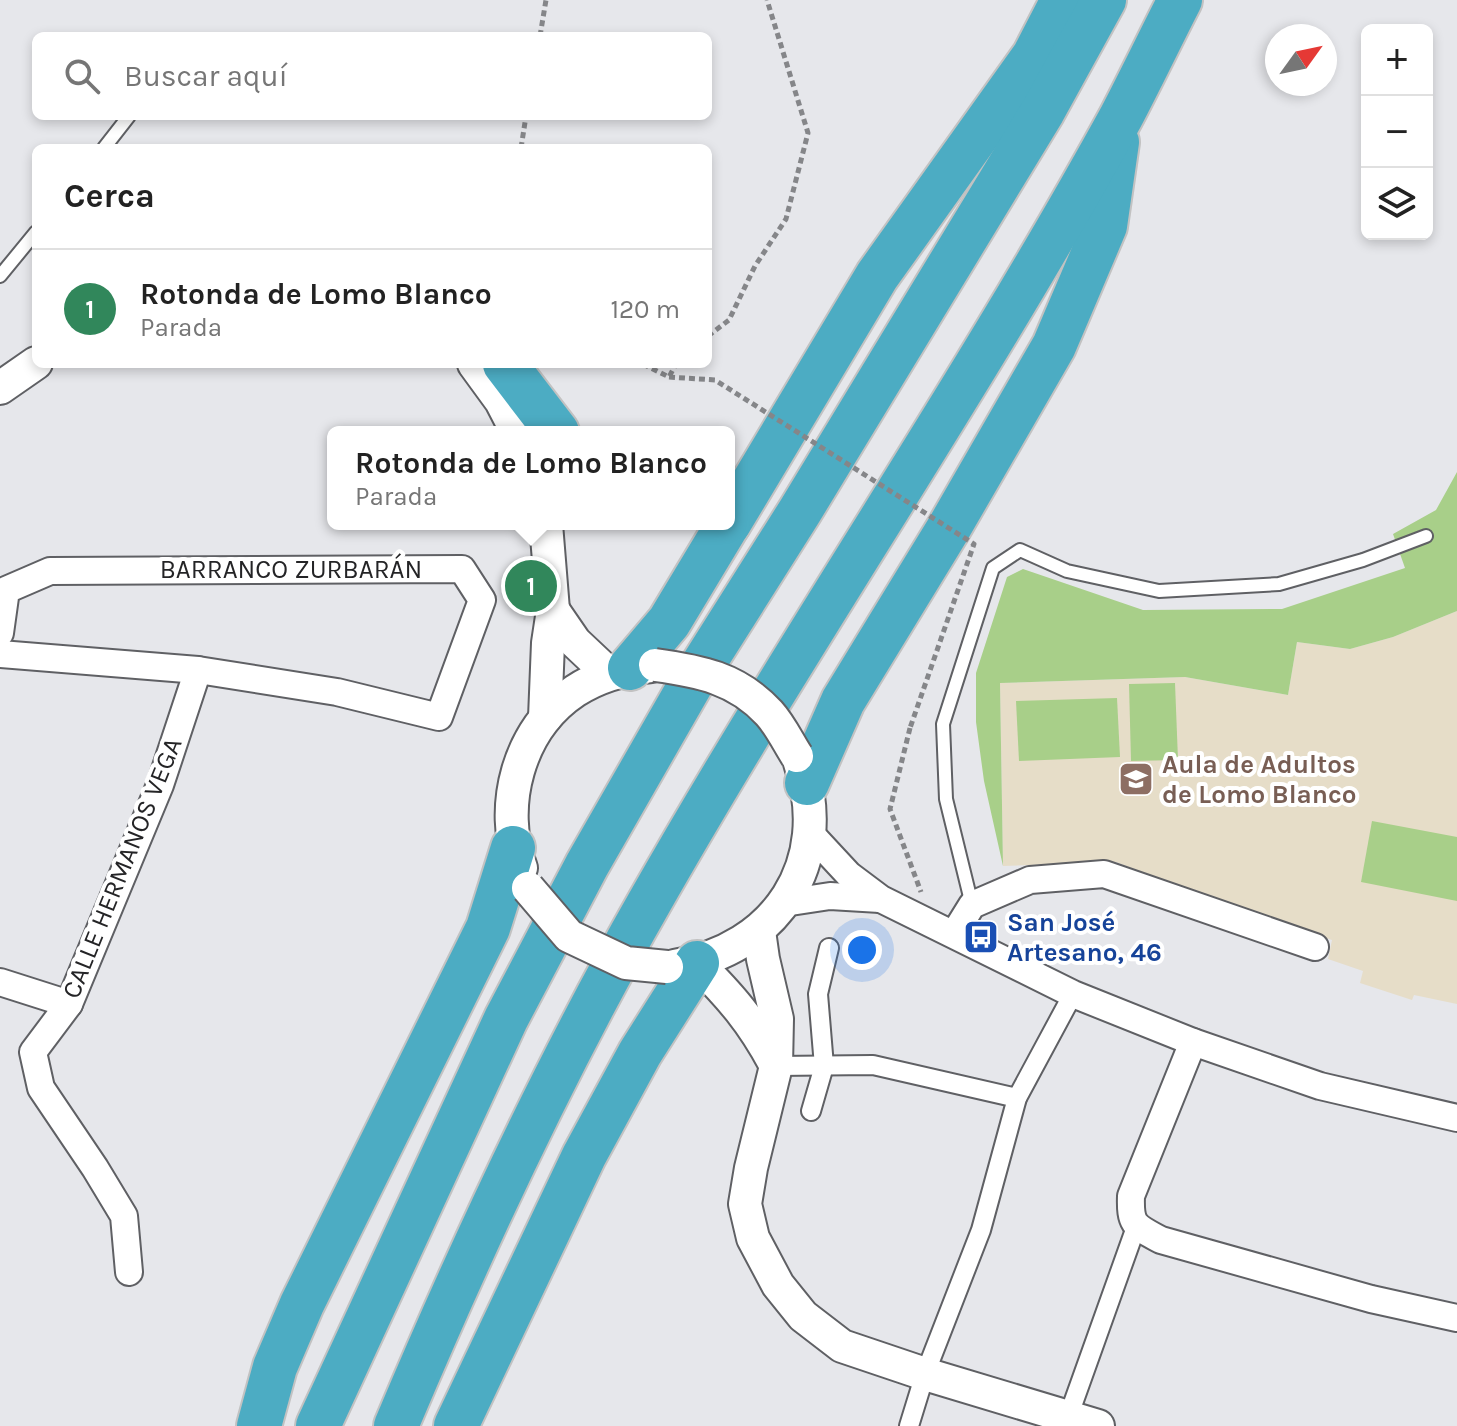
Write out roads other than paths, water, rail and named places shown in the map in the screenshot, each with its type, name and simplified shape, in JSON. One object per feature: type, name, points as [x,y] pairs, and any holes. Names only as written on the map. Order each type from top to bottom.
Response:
[{"type":"highway","points":[[735,514],[877,276],[1034,56],[1063,0]]},
{"type":"highway","points":[[1043,111],[1086,0]]},
{"type":"highway","points":[[318,1426],[506,1019],[587,865],[692,682],[800,511],[1043,111],[1104,0]]},
{"type":"highway","points":[[396,1426],[536,1113],[648,905],[1037,261],[1121,116],[1180,0]]},
{"type":"highway","points":[[802,770],[950,526],[1054,346],[1105,226],[1121,116]]},
{"type":"highway","points":[[508,368],[552,426]]},
{"type":"highway","points":[[735,452],[795,412]]},
{"type":"highway","points":[[631,669],[669,622],[725,530]]},
{"type":"highway","points":[[259,1426],[275,1367],[302,1304],[488,928],[513,848]]},
{"type":"highway","points":[[461,1416],[584,1156],[640,1053],[682,965]]},
{"type":"street","points":[[0,388],[32,366]]},
{"type":"street","points":[[477,368],[501,401],[514,426]]},
{"type":"street","points":[[545,718],[548,643],[553,610],[546,530]]},
{"type":"street","name":"BARRANCO ZURBARÁN","points":[[0,633],[6,590],[50,571],[462,569],[482,600],[439,717],[337,692],[198,670]]},
{"type":"street","points":[[553,610],[575,642],[631,669]]},
{"type":"street","points":[[0,654],[198,670]]},
{"type":"street","points":[[631,669],[701,671],[736,687],[770,713],[802,770],[810,809],[810,833],[797,880],[784,903],[759,931],[733,949],[682,965],[626,963],[569,936],[528,888],[513,848],[510,806],[518,766],[545,718],[574,692],[631,669]]},
{"type":"street","name":"CALLE HERMANOS VEGA","points":[[129,1272],[124,1216],[41,1088],[33,1052],[69,1004],[160,785],[198,670]]},
{"type":"street","points":[[810,833],[849,875],[881,899],[1073,994],[1193,1042],[1320,1086],[1457,1118]]},
{"type":"street","points":[[954,934],[972,905],[1030,880],[1104,874],[1315,947]]},
{"type":"street","points":[[784,903],[830,896],[881,899]]},
{"type":"street","points":[[759,931],[777,1019],[776,1066],[745,1204],[753,1238],[778,1285],[803,1316],[842,1346],[1066,1421],[1098,1426]]},
{"type":"street","points":[[811,1111],[824,1066],[818,994],[829,948]]},
{"type":"street","points":[[682,965],[733,998],[776,1066]]},
{"type":"street","points":[[0,982],[69,1004]]},
{"type":"street","points":[[909,1426],[925,1374],[981,1230],[1017,1098],[1073,994]]},
{"type":"street","points":[[1193,1042],[1131,1196],[1131,1216],[1136,1227],[1161,1240],[1371,1299],[1457,1318]]},
{"type":"street","points":[[776,1066],[873,1065],[1017,1098]]},
{"type":"street","points":[[1066,1421],[1136,1227]]},
{"type":"lane","points":[[107,144],[126,120]]},
{"type":"lane","points":[[0,276],[32,237]]},
{"type":"lane","points":[[972,905],[946,799],[943,724],[993,568],[1020,550],[1067,571],[1159,591],[1279,584],[1363,560],[1426,536]]},
{"type":"place","name":"Rotonda de Lomo Blanco","points":[[531,586]]},
{"type":"place","name":"Aula de Adultos de Lomo Blanco","points":[[1136,779]]},
{"type":"place","name":"San José Artesano, 46","points":[[981,937]]}]
